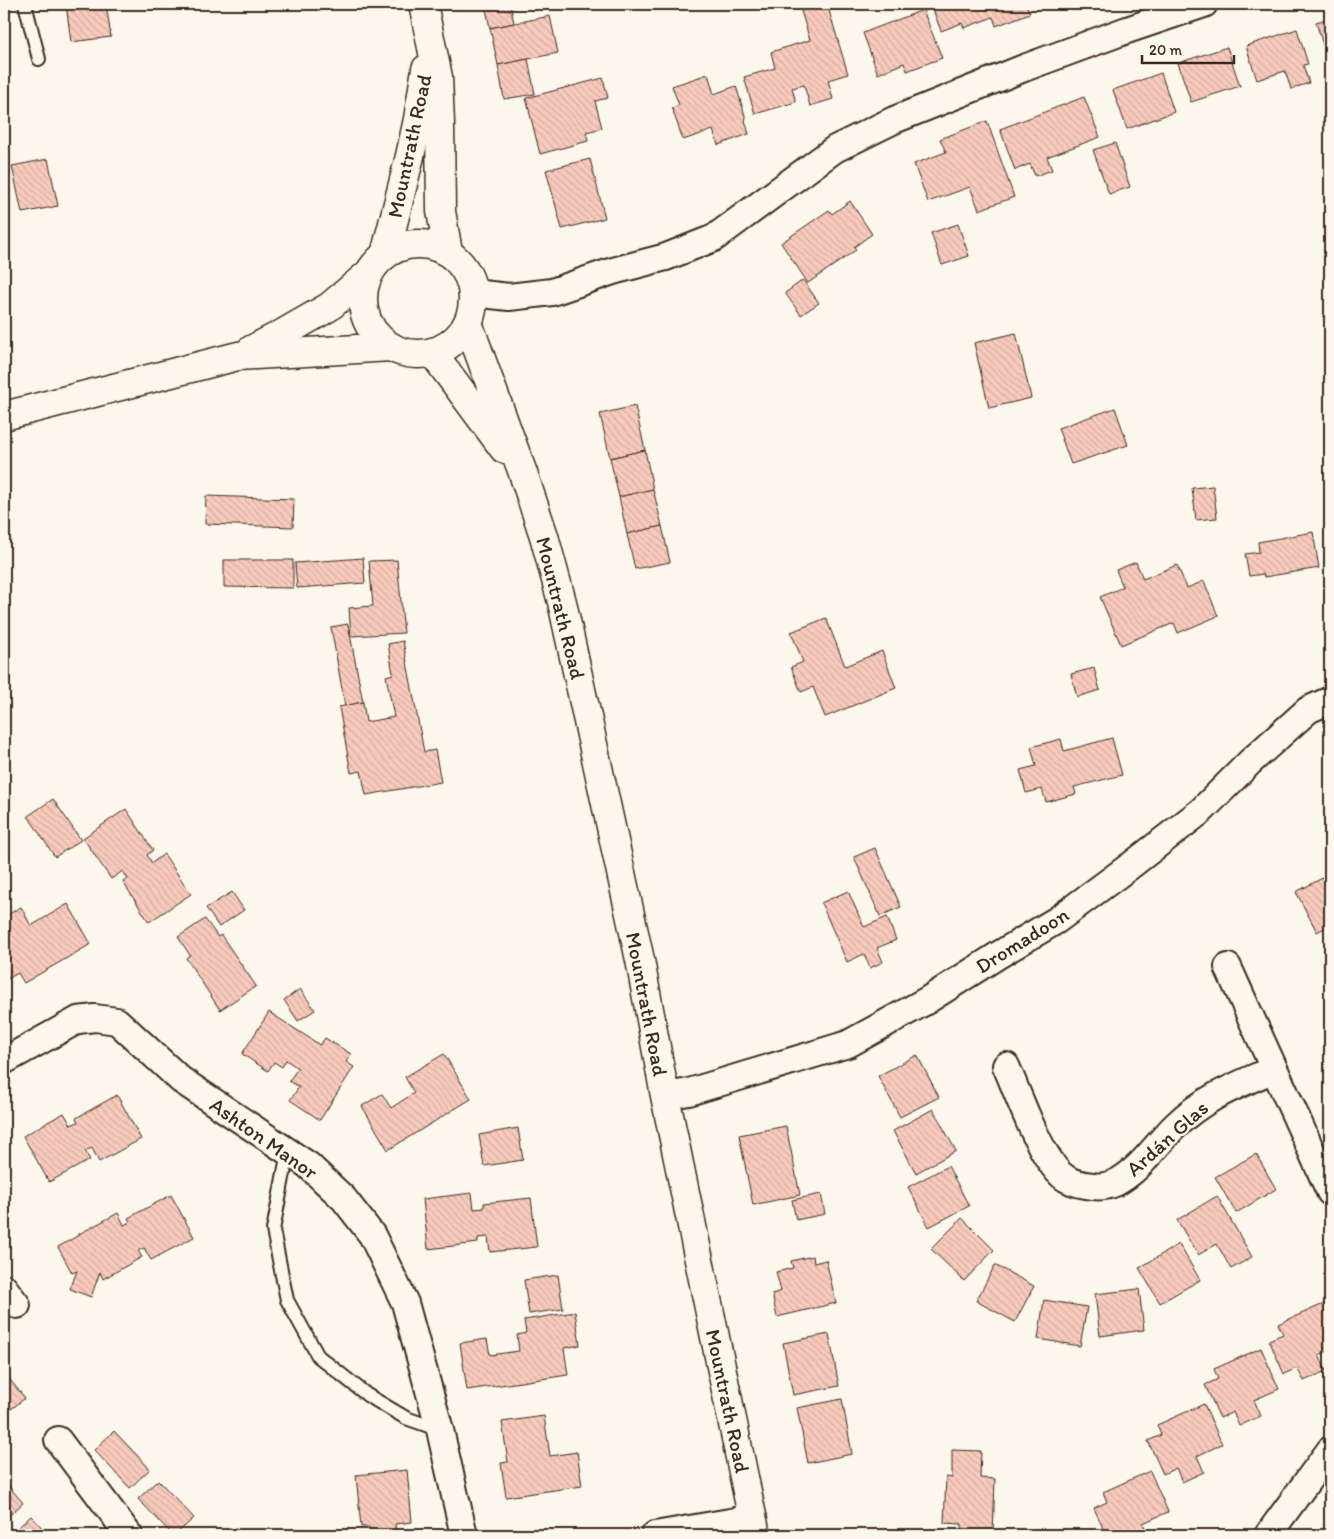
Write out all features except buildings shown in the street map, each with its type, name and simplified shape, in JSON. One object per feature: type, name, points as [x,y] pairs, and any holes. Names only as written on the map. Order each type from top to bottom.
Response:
[{"type":"main road","name":"Mountrath Road","points":[[423,4],[438,77],[441,211],[448,252]]},
{"type":"main road","name":"Mountrath Road","points":[[376,264],[407,169],[426,75],[429,36]]},
{"type":"main road","points":[[238,356],[329,307],[376,264],[399,247],[415,243],[432,245],[448,252],[465,270],[472,285],[473,294],[472,309],[464,330],[447,346],[432,352],[416,354],[399,351],[391,347],[378,337],[365,315],[364,290],[376,264]]},
{"type":"main road","name":"Mountrath Road","points":[[468,323],[524,476],[544,536],[562,602],[640,960],[664,1096],[754,1526]]},
{"type":"main road","points":[[4,416],[238,356],[391,347]]},
{"type":"main road","name":"Mountrath Road","points":[[432,352],[524,476]]},
{"type":"street","points":[[473,294],[509,298],[552,292],[613,271],[666,257],[714,238],[835,149],[894,120],[1024,68],[1204,4]]},
{"type":"street","name":"Dromadoon","points":[[664,1096],[689,1092],[848,1044],[926,1001],[1057,920],[1130,866],[1201,811],[1250,762],[1308,710],[1330,700]]},
{"type":"street","points":[[1228,967],[1330,1192]]},
{"type":"street","name":"Ashton Manor","points":[[4,1060],[78,1020],[95,1018],[117,1020],[181,1080],[308,1165],[344,1200],[372,1235],[405,1303],[440,1430],[464,1535]]},
{"type":"street","name":"Ardán Glas","points":[[1006,1066],[1041,1148],[1053,1166],[1066,1179],[1086,1186],[1102,1187],[1115,1183],[1131,1172],[1151,1154],[1175,1126],[1197,1108],[1219,1093],[1274,1069]]},
{"type":"street","points":[[58,1440],[129,1535]]},
{"type":"street","points":[[1268,1535],[1330,1450]]},
{"type":"street","points":[[655,1535],[754,1526]]},
{"type":"lane","points":[[25,4],[39,59]]},
{"type":"lane","points":[[288,1152],[273,1230],[287,1300],[318,1356],[367,1395],[406,1418],[440,1430]]}]
